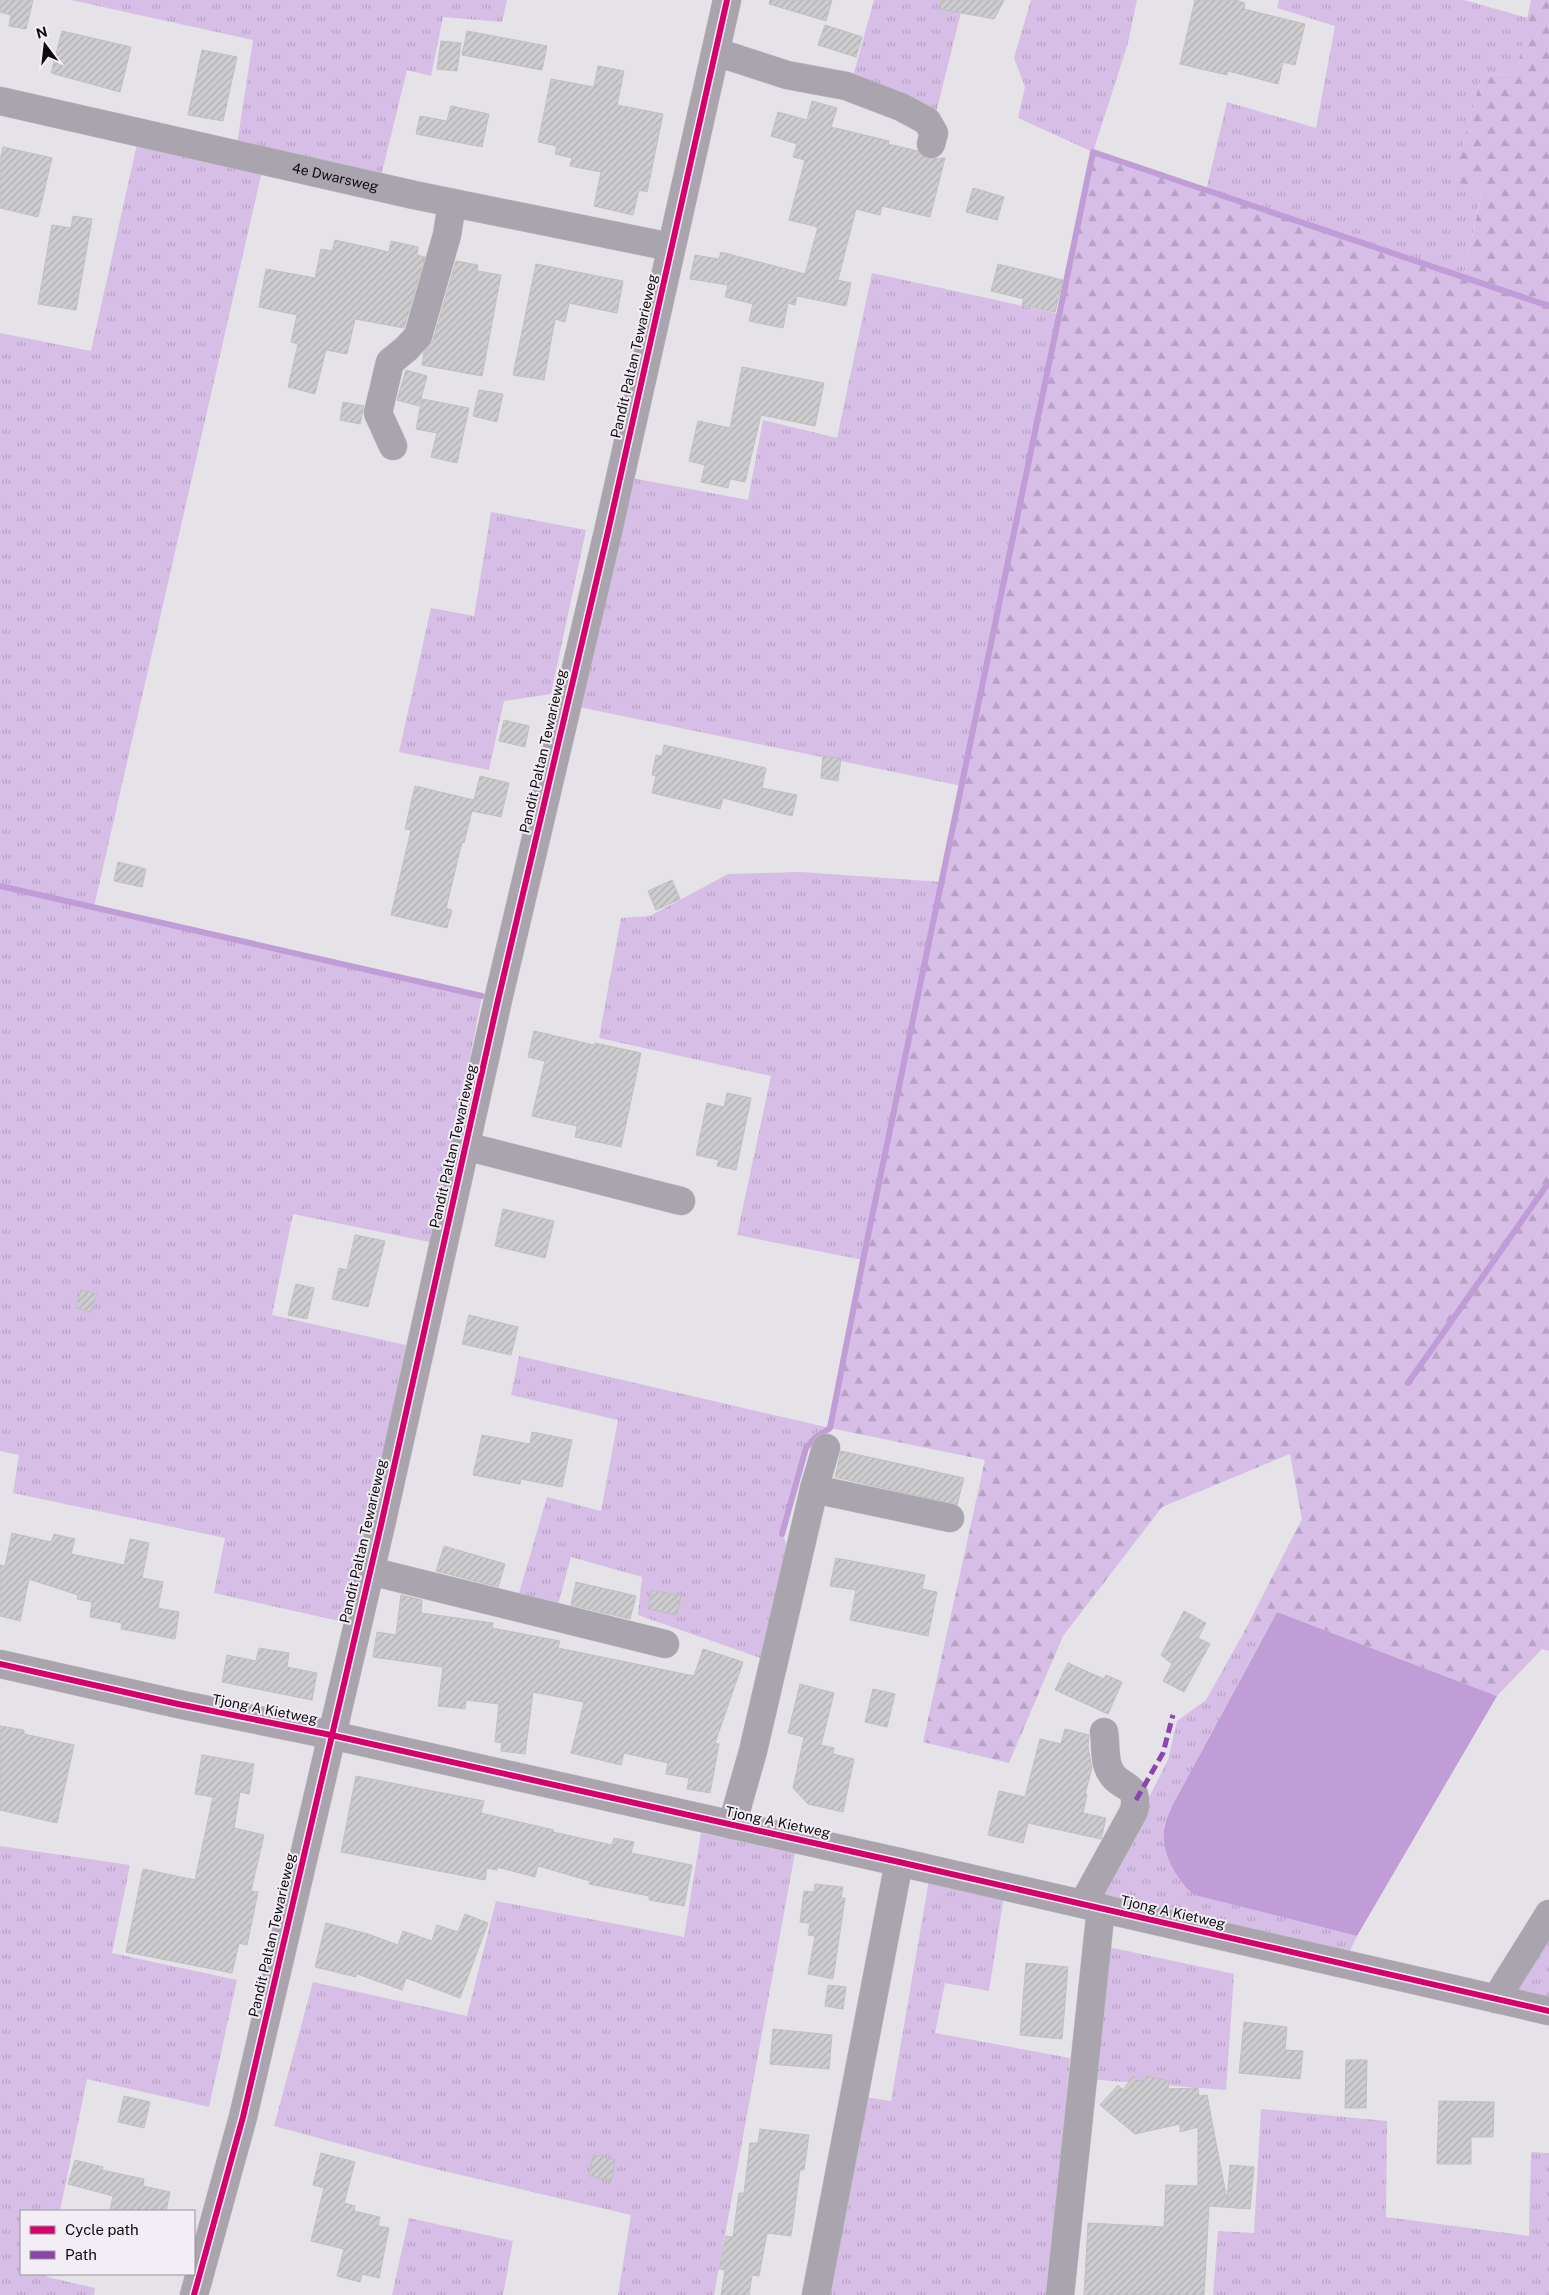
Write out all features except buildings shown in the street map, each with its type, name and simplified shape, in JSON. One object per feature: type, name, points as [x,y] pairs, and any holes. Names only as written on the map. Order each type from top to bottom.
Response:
[{"type":"street","name":"Pandit Paltan Tewarieweg","points":[[194,2295],[243,2117],[370,1571],[465,1146],[727,0]]},
{"type":"street","points":[[716,52],[787,75],[846,86],[901,107],[927,120],[934,133],[931,144]]},
{"type":"street","name":"4e Dwarsweg","points":[[0,100],[452,203],[671,247]]},
{"type":"street","points":[[393,446],[378,413],[390,362],[418,336],[447,235],[452,203]]},
{"type":"street","points":[[465,1146],[681,1201]]},
{"type":"street","points":[[732,1825],[753,1751],[814,1489],[826,1448]]},
{"type":"street","points":[[814,1489],[950,1518]]},
{"type":"street","points":[[370,1571],[665,1644]]},
{"type":"street","name":"Tjong A Kietweg","points":[[0,1664],[178,1704],[331,1735],[898,1862],[1549,2011]]},
{"type":"street","points":[[1060,2295],[1092,1906],[1134,1811],[1136,1800],[1133,1792],[1115,1779],[1108,1770],[1104,1732]]},
{"type":"street","points":[[816,2295],[898,1862]]},
{"type":"street","points":[[1496,2000],[1549,1914]]},
{"type":"green space","points":[[71,0],[507,0],[502,22],[443,17],[431,76],[407,70],[381,176],[237,144],[253,40]]},
{"type":"green space","points":[[874,0],[964,0],[936,113],[852,80]]},
{"type":"green space","points":[[1031,0],[1137,0],[1128,43],[1093,152],[1018,118],[1025,87],[1014,58]]},
{"type":"green space","points":[[1279,0],[1464,0],[1528,18],[1516,75],[1482,74],[1454,181],[1483,187],[1463,278],[1206,191],[1227,102],[1316,128],[1335,26],[1277,8]]},
{"type":"green space","points":[[1531,0],[1549,0],[1549,1651],[1542,1649],[1497,1696],[1277,1612],[1262,1639],[1244,1632],[1302,1519],[1290,1454],[1162,1507],[1063,1636],[1009,1763],[923,1742],[985,1460],[830,1428],[863,1260],[1093,152],[1463,278],[1483,188],[1453,182],[1482,74],[1516,75]]},
{"type":"green space","points":[[137,144],[262,171],[94,907],[482,996],[434,1243],[293,1214],[272,1315],[406,1345],[348,1623],[214,1593],[225,1538],[13,1493],[19,1455],[0,1451],[0,333],[91,351]]},
{"type":"green space","points":[[872,273],[1060,314],[962,786],[574,706],[627,477],[748,500],[763,420],[837,438]]},
{"type":"green space","points":[[491,512],[586,530],[551,694],[504,701],[489,770],[399,752],[431,608],[474,616]]},
{"type":"green space","points":[[801,872],[942,882],[863,1260],[737,1235],[771,1076],[599,1038],[621,918],[650,916],[728,874]]},
{"type":"green space","points":[[519,1356],[830,1428],[815,1438],[806,1448],[782,1533],[791,1556],[769,1661],[638,1615],[642,1577],[571,1557],[557,1608],[517,1600],[547,1497],[601,1511],[618,1420],[511,1395]]},
{"type":"green space","points":[[1244,1632],[1262,1639],[1172,1806],[1164,1826],[1194,1895],[1357,1936],[1349,1953],[1099,1895],[1168,1760],[1177,1721],[1206,1700]]},
{"type":"green space","points":[[701,1833],[795,1853],[714,2295],[618,2295],[631,2215],[418,2165],[274,2126],[313,1982],[467,2016],[496,1901],[684,1937]]},
{"type":"green space","points":[[0,1846],[130,1865],[112,1953],[237,1980],[209,2107],[87,2079],[60,2210],[20,2210],[20,2275],[47,2275],[47,2277],[95,2288],[94,2295],[0,2295]]},
{"type":"green space","points":[[929,1880],[1004,1896],[989,1991],[945,1983],[935,2033],[1070,2058],[1049,2295],[822,2295],[860,2096],[891,2101]]},
{"type":"green space","points":[[1549,1926],[1549,1999],[1512,1990]]},
{"type":"green space","points":[[1104,1946],[1234,1974],[1226,2090],[1088,2079]]},
{"type":"green space","points":[[1261,2109],[1387,2121],[1386,2217],[1529,2236],[1531,2152],[1549,2153],[1549,2295],[1213,2295],[1218,2231],[1254,2233]]},
{"type":"green space","points":[[409,2218],[513,2241],[503,2295],[392,2295]]},
{"type":"shaded area","points":[[1277,1612],[1497,1696],[1357,1936],[1194,1895],[1175,1872],[1164,1844],[1166,1823],[1172,1806]]},
{"type":"waterway","points":[[782,1534],[806,1448],[815,1438],[830,1428],[863,1260],[1093,152],[1549,306]]},
{"type":"waterway","points":[[0,886],[482,996]]},
{"type":"waterway","points":[[1408,1383],[1549,1182]]},
{"type":"marked path","points":[[1136,1800],[1163,1753],[1173,1715]]},
{"type":"cycle path","points":[[194,2295],[243,2117],[381,1525],[498,1000],[607,536],[727,0]]},
{"type":"cycle path","points":[[0,1664],[178,1704],[331,1735],[899,1862],[1549,2011]]}]
